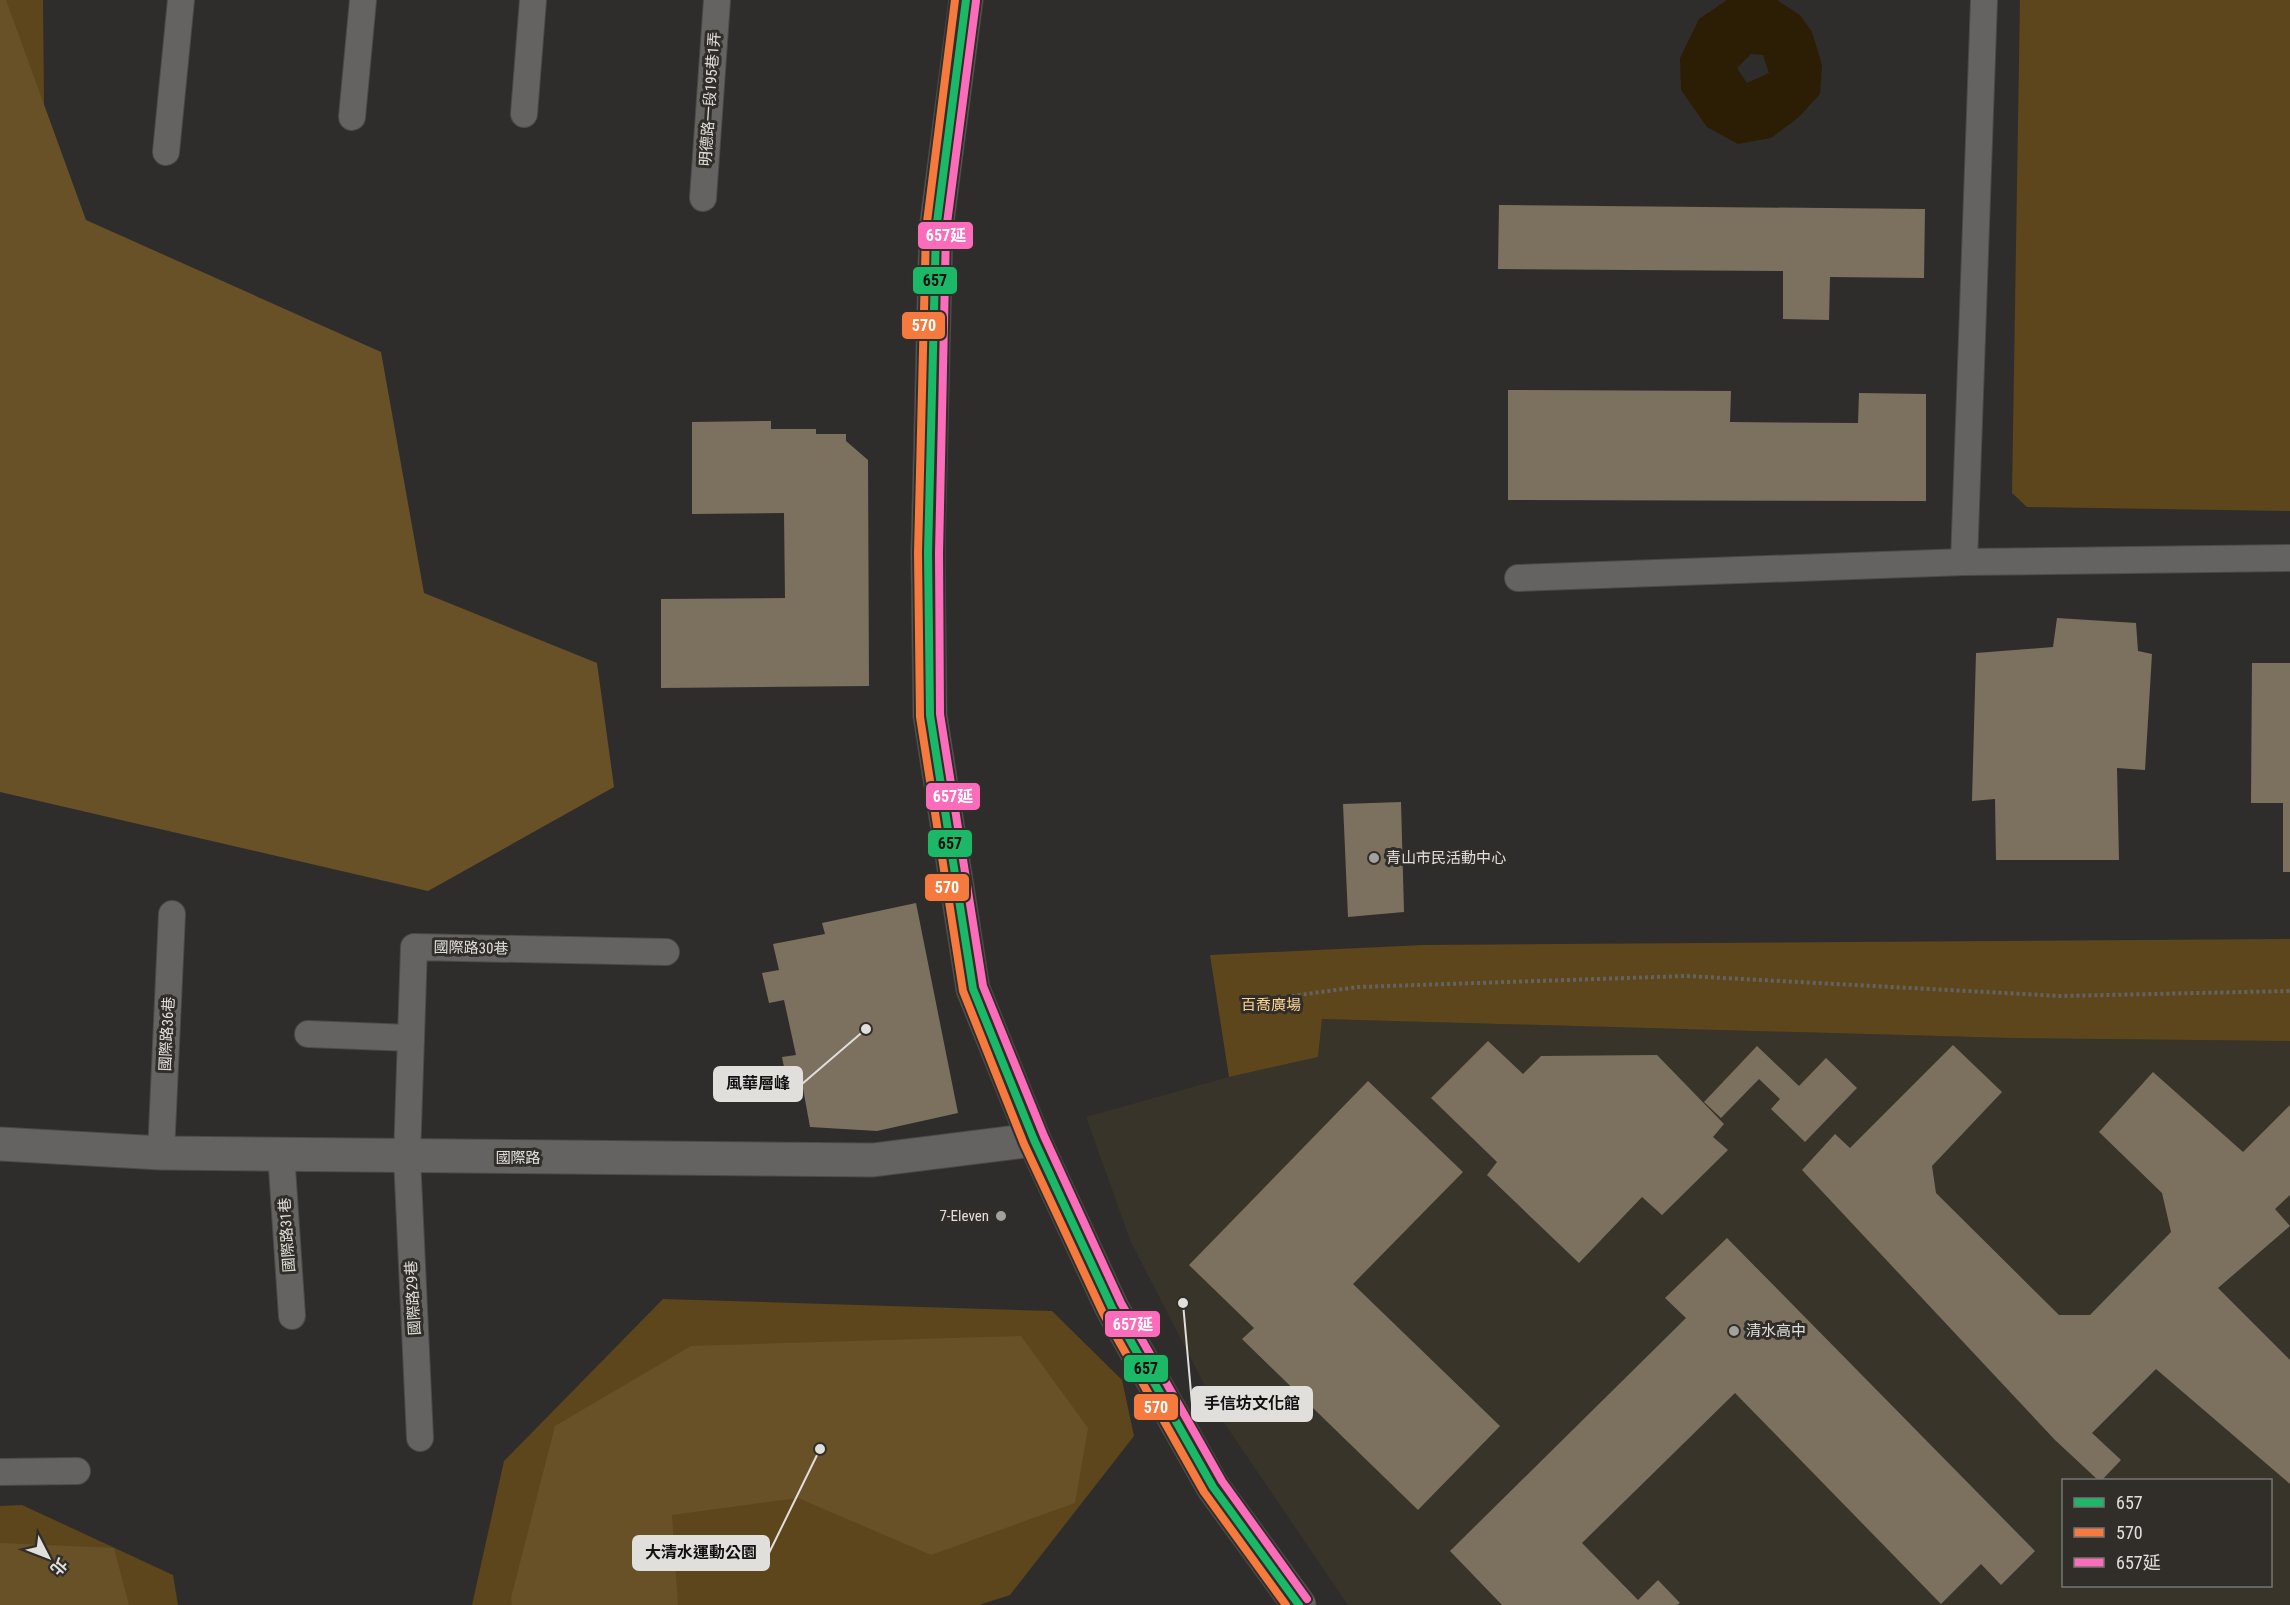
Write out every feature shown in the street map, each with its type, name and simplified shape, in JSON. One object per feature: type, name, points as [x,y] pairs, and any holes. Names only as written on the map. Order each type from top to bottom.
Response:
[{"type":"street","points":[[966,0],[936,230],[928,553],[930,715],[974,988],[1035,1140],[1112,1308],[1207,1477],[1299,1605]]},
{"type":"street","name":"國際路","points":[[0,1144],[161,1153],[873,1160],[1035,1140]]},
{"type":"lane","points":[[166,152],[181,0]]},
{"type":"lane","points":[[352,117],[363,0]]},
{"type":"lane","points":[[524,114],[533,0]]},
{"type":"lane","name":"明德路一段195巷1弄","points":[[703,198],[717,0]]},
{"type":"lane","points":[[1964,562],[1984,0]]},
{"type":"lane","points":[[1518,578],[1964,562],[2290,558]]},
{"type":"lane","name":"國際路36巷","points":[[161,1153],[172,914]]},
{"type":"lane","name":"國際路30巷","points":[[407,1157],[414,947],[666,952]]},
{"type":"lane","points":[[308,1034],[411,1038]]},
{"type":"lane","name":"國際路31巷","points":[[281,1153],[292,1316]]},
{"type":"lane","name":"國際路29巷","points":[[407,1157],[420,1438]]},
{"type":"lane","points":[[0,1472],[76,1471]]},
{"type":"path","points":[[1262,1000],[1358,987],[1686,976],[2061,996],[2290,991]]},
{"type":"shaded area","points":[[0,0],[6,0],[86,220],[381,352],[424,593],[597,663],[614,787],[428,891],[0,792]]},
{"type":"shaded area","points":[[1727,0],[1777,0],[1800,15],[1812,32],[1822,65],[1820,94],[1799,117],[1771,138],[1738,144],[1707,127],[1681,90],[1680,58],[1699,19]],"holes":[[[1751,54],[1763,55],[1769,73],[1747,83],[1737,68]]]},
{"type":"shaded area","name":"清水高中","points":[[1322,1019],[2010,1038],[2290,1041],[2290,1605],[1348,1605],[1223,1421],[1131,1242],[1086,1117],[1229,1077],[1318,1057]]},
{"type":"shaded area","points":[[1021,1336],[1088,1428],[1075,1503],[931,1555],[798,1498],[672,1515],[678,1605],[512,1605],[511,1598],[555,1426],[691,1346]]},
{"type":"shaded area","points":[[0,1543],[114,1548],[129,1605],[0,1605]]},
{"type":"green space","points":[[0,0],[43,0],[44,105]]},
{"type":"green space","points":[[2020,0],[2290,0],[2290,511],[2027,507],[2012,493]]},
{"type":"green space","name":"百喬廣場","points":[[2290,939],[2290,1041],[2010,1038],[1322,1019],[1318,1057],[1229,1077],[1210,955],[1423,945]]},
{"type":"green space","points":[[663,1299],[1052,1311],[1122,1380],[1134,1436],[1010,1595],[979,1605],[472,1605],[504,1461]]},
{"type":"green space","points":[[22,1505],[173,1575],[178,1605],[0,1605],[0,1506]]},
{"type":"building","points":[[1499,205],[1925,209],[1924,278],[1830,277],[1829,320],[1783,319],[1783,271],[1498,269]]},
{"type":"building","points":[[1508,390],[1731,391],[1730,422],[1858,423],[1859,393],[1926,394],[1926,501],[1508,500]]},
{"type":"building","points":[[771,421],[771,429],[816,429],[816,434],[846,434],[846,441],[868,460],[869,686],[661,688],[661,599],[785,598],[784,513],[692,514],[692,422]]},
{"type":"building","points":[[2057,618],[2136,623],[2138,651],[2152,654],[2145,770],[2117,768],[2119,860],[1996,860],[1995,799],[1972,801],[1976,653],[2053,647]]},
{"type":"building","points":[[2252,663],[2290,663],[2290,872],[2283,872],[2283,803],[2251,803]]},
{"type":"building","name":"青山市民活動中心","points":[[1401,802],[1404,912],[1348,917],[1343,804]]},
{"type":"building","points":[[916,903],[958,1113],[877,1131],[810,1127],[802,1083],[788,1087],[782,1057],[796,1055],[784,1000],[769,1003],[762,973],[779,970],[773,944],[825,934],[822,923]]},
{"type":"building","points":[[1488,1041],[1523,1074],[1541,1056],[1657,1055],[1724,1124],[1713,1137],[1728,1150],[1662,1215],[1642,1197],[1579,1263],[1487,1175],[1497,1162],[1431,1098]]},
{"type":"building","points":[[1953,1045],[2002,1092],[1932,1166],[1936,1193],[2059,1315],[2090,1315],[2171,1232],[2162,1193],[2099,1132],[2153,1072],[2243,1152],[2290,1105],[2290,1195],[2275,1209],[2290,1226],[2218,1288],[2290,1360],[2290,1484],[2156,1369],[2092,1433],[2121,1460],[2103,1479],[2097,1479],[2055,1440],[1802,1170],[1835,1134],[1850,1148]]},
{"type":"building","points":[[1757,1046],[1799,1086],[1826,1058],[1857,1088],[1805,1142],[1771,1109],[1780,1099],[1759,1079],[1721,1118],[1704,1102]]},
{"type":"building","points":[[1368,1081],[1463,1172],[1353,1284],[1500,1426],[1418,1510],[1242,1339],[1254,1328],[1189,1265]]},
{"type":"building","points":[[1727,1238],[2035,1551],[2001,1585],[1981,1564],[1941,1604],[1735,1393],[1582,1543],[1638,1600],[1658,1580],[1680,1603],[1677,1605],[1502,1605],[1450,1551],[1686,1318],[1665,1298]]},
{"type":"transit line","name":"570","points":[[955,0],[926,230],[918,553],[920,717],[963,991],[1024,1144],[1103,1313],[1204,1492],[1286,1605]]},
{"type":"transit line","name":"657","points":[[966,0],[936,230],[928,553],[930,715],[973,989],[1034,1140],[1112,1308],[1213,1487],[1299,1605]]},
{"type":"transit line","name":"657延","points":[[976,1],[946,231],[939,553],[940,714],[983,986],[1044,1136],[1121,1303],[1222,1481],[1307,1599]]},
{"type":"place","name":"青山市民活動中心","points":[[1374,858]]},
{"type":"place","name":"風華層峰","points":[[866,1029]]},
{"type":"place","name":"7-Eleven","points":[[1001,1216]]},
{"type":"place","name":"手信坊文化館","points":[[1183,1303]]},
{"type":"place","name":"清水高中","points":[[1734,1331]]},
{"type":"place","name":"大清水運動公園","points":[[820,1449]]}]
